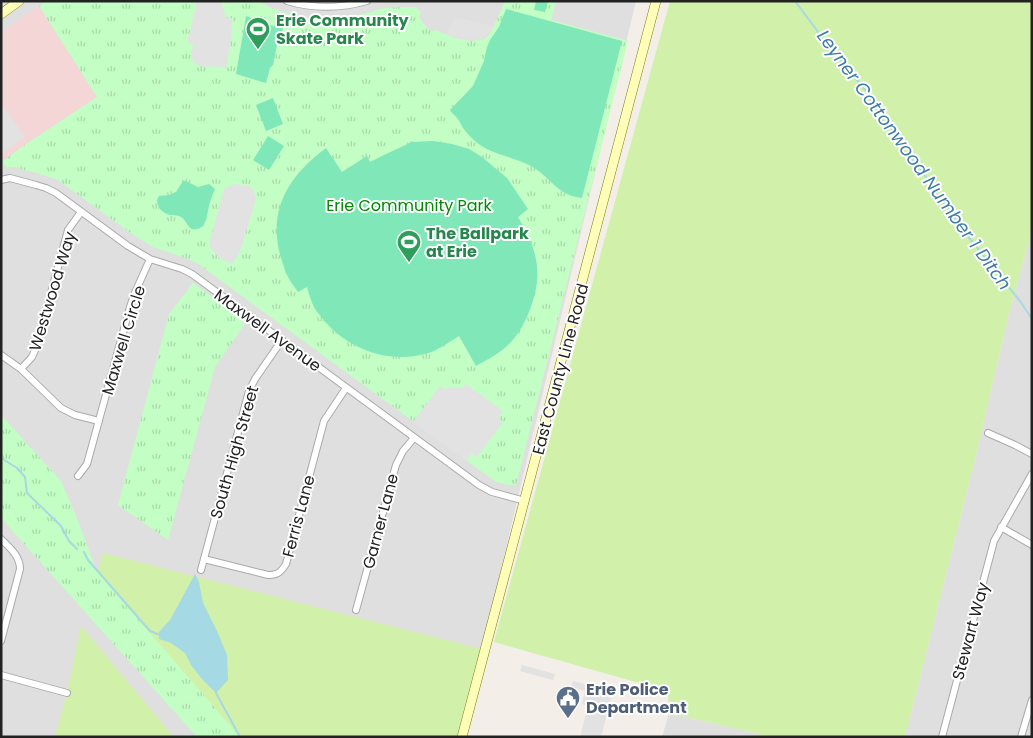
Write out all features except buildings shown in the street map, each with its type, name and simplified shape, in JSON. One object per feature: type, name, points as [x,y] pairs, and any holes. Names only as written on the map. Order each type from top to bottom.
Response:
[{"type":"main road","points":[[1,14],[20,1]]},
{"type":"main road","name":"East County Line Road","points":[[462,737],[656,1]]},
{"type":"street","points":[[287,1],[305,6],[324,8],[367,1]]},
{"type":"street","name":"Maxwell Avenue","points":[[1,180],[10,178],[46,188],[128,246],[150,259],[192,274],[478,485],[492,492],[525,501]]},
{"type":"street","name":"Westwood Way","points":[[21,370],[32,357],[36,348],[68,230],[81,212]]},
{"type":"street","name":"Maxwell Circle","points":[[78,476],[87,464],[130,307],[150,259]]},
{"type":"street","name":"South High Street","points":[[201,570],[249,391],[282,340]]},
{"type":"street","points":[[1,355],[21,370],[61,408],[75,415],[99,421]]},
{"type":"street","name":"Ferris Lane","points":[[204,559],[268,575],[280,573],[286,564],[324,421],[346,388]]},
{"type":"street","points":[[988,433],[1032,454]]},
{"type":"street","name":"Garner Lane","points":[[356,610],[396,465],[414,438]]},
{"type":"street","name":"Stewart Way","points":[[942,737],[994,541],[1032,474]]},
{"type":"street","points":[[1001,527],[1032,545]]},
{"type":"street","points":[[1,641],[20,569],[20,562],[17,557],[2,540]]},
{"type":"street","points":[[1,675],[67,692]]},
{"type":"street","points":[[1022,737],[1032,700]]},
{"type":"shaded area","points":[[1,1],[636,1],[482,649],[458,737],[1,737]]},
{"type":"shaded area","points":[[197,1],[221,1],[226,18],[232,18],[231,40],[226,68],[200,66],[194,63],[191,57],[193,44],[187,43]]},
{"type":"shaded area","points":[[39,6],[97,97],[1,161],[1,32]]},
{"type":"shaded area","points":[[455,17],[489,25],[494,28],[484,38],[472,40],[454,37],[446,34]]},
{"type":"shaded area","points":[[1,103],[25,137],[1,154]]},
{"type":"shaded area","points":[[235,184],[249,186],[254,191],[256,199],[240,252],[232,264],[219,258],[209,246],[223,192],[225,188]]},
{"type":"shaded area","points":[[1032,230],[1032,737],[905,737],[976,455],[1008,317]]},
{"type":"shaded area","points":[[466,384],[503,411],[498,418],[503,422],[477,457],[472,453],[466,461],[413,422],[440,386],[444,389],[462,388]]},
{"type":"shaded area","points":[[522,665],[555,674],[553,680],[520,671]]},
{"type":"shaded area","points":[[573,681],[607,690],[606,696],[611,699],[601,737],[580,737],[588,706],[582,704],[585,691],[571,687]]},
{"type":"shaded area","points":[[669,713],[771,737],[662,737]]},
{"type":"green space","name":"Erie Community Park","points":[[46,1],[258,1],[294,16],[317,19],[355,16],[385,8],[416,7],[421,13],[419,17],[429,30],[436,30],[454,38],[472,41],[485,39],[492,30],[505,1],[556,1],[551,20],[628,41],[516,485],[496,482],[197,263],[153,247],[58,180],[14,167],[6,167],[3,161],[97,97],[39,6]]},
{"type":"green space","points":[[536,1],[548,1],[545,12],[534,10]]},
{"type":"green space","points":[[670,1],[1032,1],[1032,230],[1008,317],[976,455],[905,737],[771,737],[669,713],[668,691],[494,642]]},
{"type":"green space","points":[[506,9],[622,41],[582,198],[566,193],[531,166],[480,145],[467,133],[450,110],[473,86],[484,61],[490,40],[499,27]]},
{"type":"green space","name":"Erie Community Skate Park","points":[[246,16],[273,26],[279,24],[283,29],[266,83],[236,74]]},
{"type":"green space","points":[[273,98],[283,124],[266,131],[256,105]]},
{"type":"green space","points":[[268,136],[284,146],[269,170],[253,160]]},
{"type":"green space","name":"The Ballpark at Erie","points":[[433,141],[469,149],[482,157],[507,178],[528,209],[518,217],[530,241],[537,263],[534,299],[525,322],[513,340],[499,352],[476,366],[459,336],[429,353],[410,357],[382,355],[368,351],[343,338],[332,329],[316,310],[307,287],[298,292],[287,276],[277,241],[279,210],[284,196],[301,170],[326,148],[342,172],[367,156],[370,162],[412,142]]},
{"type":"green space","points":[[183,181],[198,187],[209,184],[215,189],[206,221],[200,228],[190,228],[182,218],[164,213],[157,204],[159,196],[176,192]]},
{"type":"green space","points":[[193,283],[246,322],[215,367],[168,540],[118,505],[169,314]]},
{"type":"green space","points":[[1,415],[61,481],[97,572],[240,737],[197,737],[1,518]]},
{"type":"green space","points":[[103,553],[482,649],[460,737],[230,737],[97,572]]},
{"type":"green space","points":[[81,626],[174,737],[55,737]]},
{"type":"water","points":[[195,574],[199,582],[203,603],[227,655],[228,680],[216,693],[191,665],[185,653],[171,643],[159,639],[159,632],[170,620]]},
{"type":"waterway","name":"Leyner Cottonwood Number 1 Ditch","points":[[795,1],[830,48],[868,93],[881,120],[889,125],[903,151],[916,163],[963,230],[1020,301],[1032,319]]},
{"type":"waterway","points":[[1,458],[17,468],[25,477],[27,493],[61,526],[69,541],[77,549]]},
{"type":"waterway","points":[[84,552],[88,560],[150,631],[160,635]]},
{"type":"waterway","points":[[216,693],[240,737]]},
{"type":"place","name":"Erie Community Skate Park","points":[[258,50]]},
{"type":"place","name":"The Ballpark at Erie","points":[[409,263]]},
{"type":"place","name":"Erie Police Department","points":[[568,719]]}]
